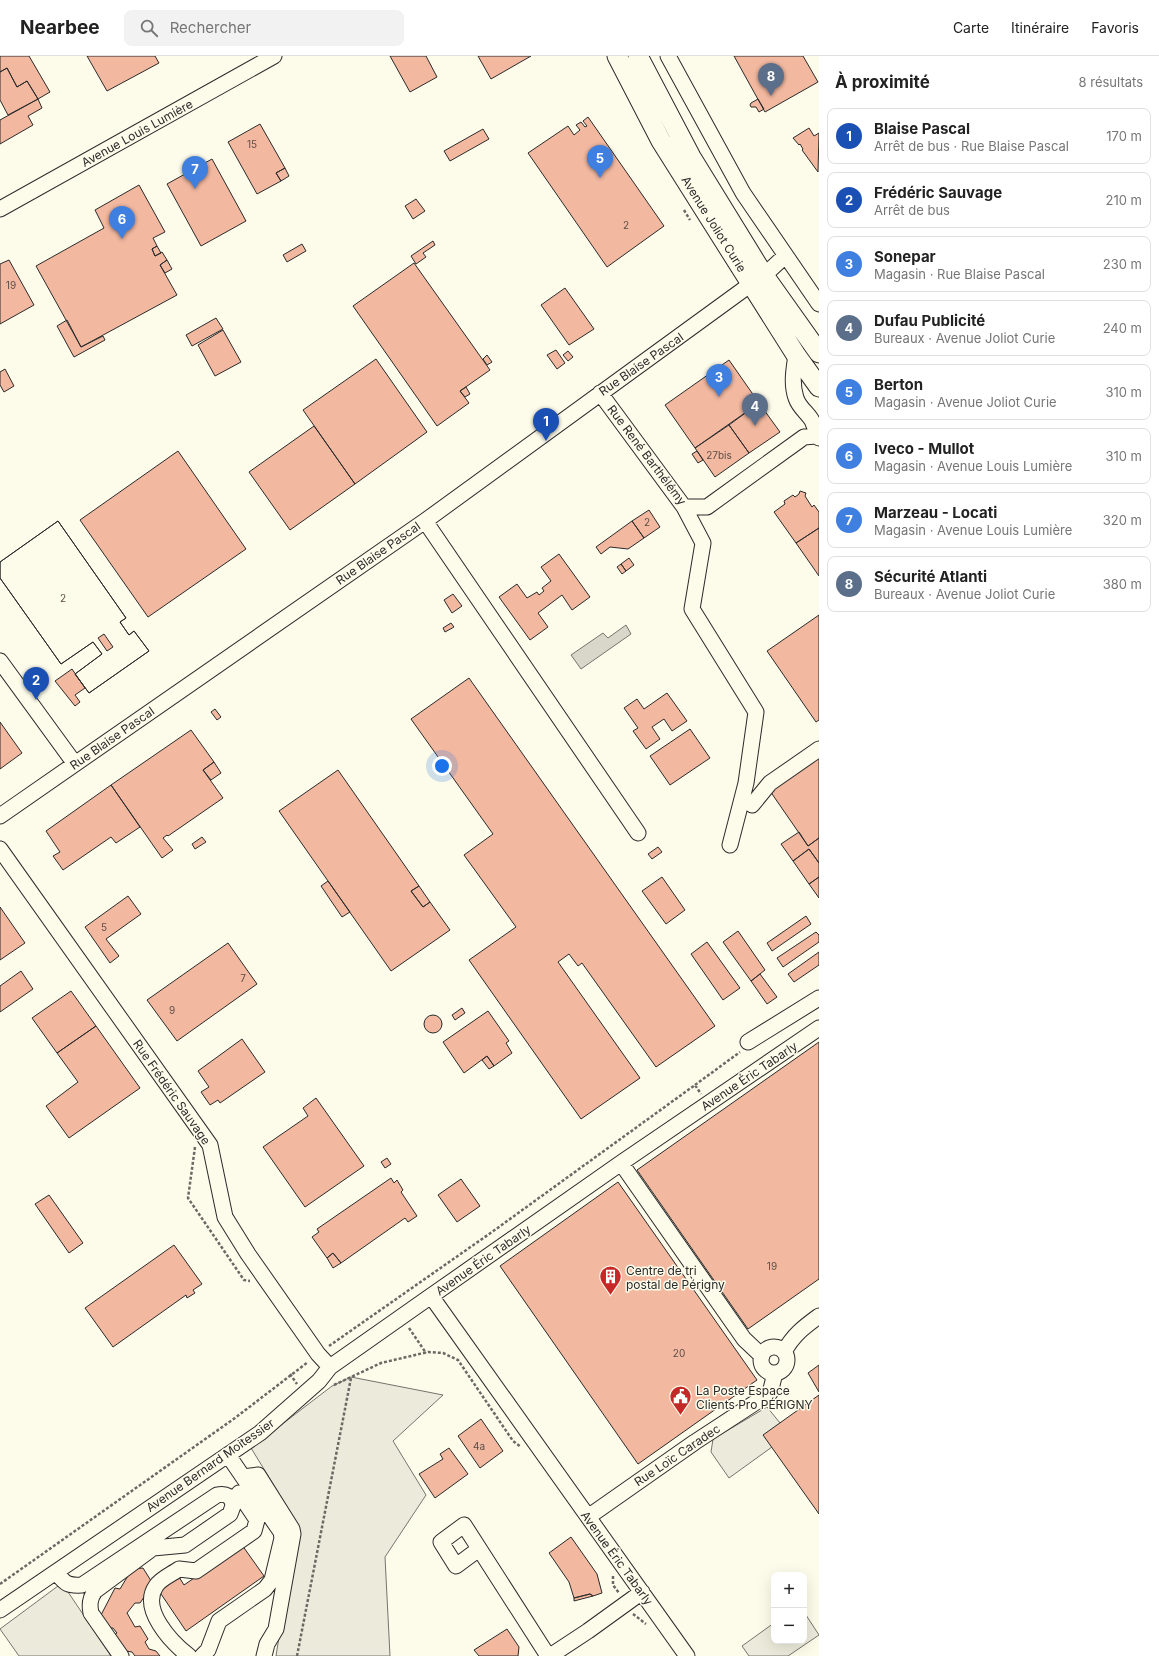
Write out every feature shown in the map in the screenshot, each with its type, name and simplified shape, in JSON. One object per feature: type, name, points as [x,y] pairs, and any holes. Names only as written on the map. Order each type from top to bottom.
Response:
[{"type":"main road","name":"Avenue Joliot Curie","points":[[617,56],[661,141],[757,279],[819,354]]},
{"type":"main road","name":"Avenue Joliot Curie","points":[[638,56],[690,157],[757,279],[796,355],[819,387]]},
{"type":"street","name":"Avenue Louis Lumière","points":[[0,209],[274,56]]},
{"type":"street","points":[[668,56],[743,193],[819,304]]},
{"type":"street","name":"Rue Blaise Pascal","points":[[0,816],[425,521],[600,392],[771,270],[785,256]]},
{"type":"street","points":[[796,355],[792,375],[797,399],[811,418],[816,428],[817,437]]},
{"type":"street","name":"Rue René Barthélémy","points":[[600,392],[684,507],[707,507],[804,437],[817,437]]},
{"type":"street","points":[[684,507],[703,543],[692,609],[756,712],[746,783],[730,845]]},
{"type":"street","points":[[425,521],[638,833]]},
{"type":"street","points":[[0,660],[75,764]]},
{"type":"street","points":[[752,805],[770,783],[819,749]]},
{"type":"street","name":"Rue Frédéric Sauvage","points":[[0,849],[210,1145],[225,1217],[248,1254],[318,1354],[330,1367]]},
{"type":"street","points":[[746,1046],[819,998]]},
{"type":"street","name":"Avenue Éric Tabarly","points":[[688,1656],[431,1296],[621,1163],[819,1028]]},
{"type":"street","points":[[621,1163],[744,1339],[762,1356]]},
{"type":"street","name":"Avenue Bernard Moitessier","points":[[0,1610],[260,1433],[319,1381],[330,1367],[431,1296]]},
{"type":"street","points":[[784,1352],[790,1340],[799,1330],[819,1316]]},
{"type":"street","points":[[774,1347],[782,1349],[784,1352],[787,1360],[785,1367],[779,1372],[775,1373],[767,1370],[762,1364],[762,1356],[767,1350],[774,1347]]},
{"type":"street","name":"Rue Loïc Caradec","points":[[588,1517],[695,1442],[770,1393],[775,1373]]},
{"type":"street","points":[[202,1656],[208,1650],[219,1621],[265,1589],[272,1580],[282,1538],[281,1532],[228,1455]]},
{"type":"street","points":[[243,1477],[258,1475],[292,1529],[293,1534],[276,1630],[267,1644],[264,1656]]},
{"type":"street","points":[[121,1656],[91,1613],[89,1607],[92,1595],[95,1591],[153,1548],[185,1545],[230,1514],[233,1510],[243,1477]]},
{"type":"street","points":[[56,1572],[66,1584],[73,1586],[82,1585],[217,1495],[236,1497],[257,1520],[254,1530],[196,1571],[179,1569],[156,1584],[151,1595],[151,1605],[154,1615],[177,1646],[189,1656]]},
{"type":"street","points":[[480,1549],[549,1656],[642,1592]]},
{"type":"path","points":[[318,1354],[492,1232],[746,1046]]},
{"type":"path","points":[[695,1084],[708,1104]]},
{"type":"path","points":[[332,1386],[381,1363],[428,1352],[443,1353],[458,1360],[513,1442],[524,1449]]},
{"type":"path","points":[[0,1584],[235,1418],[290,1374],[304,1394]]},
{"type":"path","points":[[297,1656],[351,1377]]},
{"type":"path","points":[[608,1570],[613,1576],[614,1585],[635,1617],[650,1626]]},
{"type":"shaded area","points":[[626,625],[631,634],[581,669],[571,655],[603,633],[608,638]]},
{"type":"shaded area","points":[[351,1377],[443,1395],[393,1441],[426,1495],[385,1557],[390,1656],[276,1656],[297,1523],[251,1448],[332,1386]]},
{"type":"shaded area","points":[[767,1407],[780,1423],[772,1447],[729,1478],[711,1452],[713,1439]]},
{"type":"shaded area","points":[[62,1583],[111,1656],[19,1656],[0,1629]]},
{"type":"shaded area","points":[[807,1617],[819,1635],[807,1643]]},
{"type":"shaded area","points":[[771,1625],[771,1644],[806,1644],[788,1656],[749,1656],[742,1646]]},
{"type":"building","points":[[0,56],[29,56],[50,92],[38,99],[27,81],[17,87],[7,68],[0,72]]},
{"type":"building","points":[[87,56],[155,56],[159,63],[107,91]]},
{"type":"building","points":[[390,56],[426,56],[437,77],[410,92]]},
{"type":"building","points":[[478,56],[531,56],[491,79]]},
{"type":"building","points":[[734,56],[803,56],[818,82],[765,112]]},
{"type":"building","points":[[7,68],[17,87],[27,81],[38,99],[8,115],[0,100],[0,72]]},
{"type":"building","points":[[38,99],[42,108],[28,116],[33,125],[0,144],[0,120]]},
{"type":"building","points":[[758,99],[764,109],[759,112],[756,107],[751,107],[750,105]]},
{"type":"building","points":[[588,117],[664,226],[607,267],[528,153],[568,126],[574,135],[580,130],[576,125],[581,122],[585,127],[587,126],[583,121]]},
{"type":"building","points":[[260,124],[285,168],[276,173],[281,181],[257,194],[228,142]]},
{"type":"building","points":[[809,128],[814,136],[819,133],[818,172],[802,150],[803,149],[800,144],[799,145],[793,138]]},
{"type":"building","points":[[483,129],[489,139],[450,161],[444,151]]},
{"type":"building","points":[[212,159],[246,221],[201,246],[167,184]]},
{"type":"building","points":[[285,168],[289,176],[281,181],[276,173]]},
{"type":"building","points":[[139,185],[165,232],[153,238],[157,246],[152,249],[155,256],[162,252],[167,260],[160,265],[177,295],[81,347],[36,266],[104,228],[95,210]]},
{"type":"building","points":[[416,199],[425,211],[413,219],[405,206]]},
{"type":"building","points":[[433,241],[435,245],[423,253],[426,257],[416,264],[411,256]]},
{"type":"building","points":[[302,244],[306,251],[287,262],[283,255]]},
{"type":"building","points":[[157,246],[161,253],[155,256],[152,249]]},
{"type":"building","points":[[9,260],[34,305],[0,324],[0,264]]},
{"type":"building","points":[[167,260],[172,269],[165,273],[160,265]]},
{"type":"building","points":[[414,263],[490,370],[460,391],[469,403],[437,426],[353,306]]},
{"type":"building","points":[[565,288],[594,329],[569,345],[541,305]]},
{"type":"building","points":[[216,318],[223,329],[192,346],[186,335]]},
{"type":"building","points":[[67,320],[81,347],[103,336],[105,340],[74,357],[57,326]]},
{"type":"building","points":[[223,330],[241,362],[215,376],[198,345]]},
{"type":"building","points":[[556,350],[565,363],[557,369],[547,355]]},
{"type":"building","points":[[568,351],[573,357],[568,361],[563,355]]},
{"type":"building","points":[[487,355],[492,362],[487,365],[483,359]]},
{"type":"building","points":[[376,359],[427,432],[355,484],[303,410]]},
{"type":"building","points":[[729,360],[759,403],[695,448],[665,405]]},
{"type":"building","points":[[5,369],[14,386],[4,392],[0,385],[0,372]]},
{"type":"building","points":[[466,387],[470,394],[465,397],[460,391]]},
{"type":"building","points":[[759,403],[780,432],[749,453],[729,425]]},
{"type":"building","points":[[729,425],[749,453],[715,477],[695,448]]},
{"type":"building","points":[[314,426],[355,484],[290,530],[249,472]]},
{"type":"building","points":[[178,451],[246,549],[148,617],[80,520]]},
{"type":"building","points":[[697,451],[703,460],[698,463],[692,454]]},
{"type":"building","points":[[800,491],[806,493],[805,496],[812,507],[814,505],[819,512],[819,528],[796,543],[774,512],[785,504],[784,501],[793,495],[795,497]]},
{"type":"building","points":[[649,510],[660,527],[644,538],[632,521]]},
{"type":"building","points":[[58,521],[126,618],[120,622],[129,635],[134,631],[149,651],[89,693],[75,674],[102,654],[93,642],[61,664],[0,578],[0,562]],"holes":[[[104,634],[113,647],[107,651],[98,638]]]},
{"type":"building","points":[[58,521],[126,618],[120,622],[129,635],[134,631],[149,651],[89,693],[75,674],[102,654],[93,642],[61,664],[0,578],[0,562]]},
{"type":"building","points":[[632,521],[644,538],[628,549],[610,547],[601,554],[596,547]]},
{"type":"building","points":[[819,528],[819,576],[796,543]]},
{"type":"building","points":[[559,554],[590,597],[572,610],[562,595],[538,613],[548,627],[530,640],[499,597],[517,584],[527,598],[537,592],[539,595],[544,591],[542,588],[551,581],[541,567]]},
{"type":"building","points":[[629,558],[634,565],[626,571],[621,564]]},
{"type":"building","points":[[621,564],[626,571],[622,574],[617,567]]},
{"type":"building","points":[[453,594],[462,606],[452,613],[444,600]]},
{"type":"building","points":[[819,615],[819,720],[816,722],[767,651]]},
{"type":"building","points":[[451,623],[454,627],[445,632],[443,628]]},
{"type":"building","points":[[72,669],[85,688],[75,695],[80,702],[75,706],[55,681]]},
{"type":"building","points":[[469,678],[715,1026],[656,1067],[582,963],[578,966],[569,954],[558,962],[640,1078],[581,1119],[469,960],[516,927],[464,855],[493,834],[411,719]]},
{"type":"building","points":[[667,693],[687,721],[672,731],[664,719],[652,727],[660,739],[646,749],[633,731],[638,728],[624,708],[637,699],[644,709]]},
{"type":"building","points":[[215,709],[221,717],[217,720],[211,712]]},
{"type":"building","points":[[0,722],[22,753],[0,769]]},
{"type":"building","points":[[690,729],[710,758],[670,785],[650,756]]},
{"type":"building","points":[[191,730],[214,762],[203,770],[223,798],[163,838],[173,850],[162,858],[111,785]]},
{"type":"building","points":[[819,757],[819,838],[808,846],[770,791]]},
{"type":"building","points":[[214,762],[221,773],[211,780],[203,770]]},
{"type":"building","points":[[338,770],[419,886],[411,891],[423,907],[430,902],[450,930],[391,971],[279,811]]},
{"type":"building","points":[[111,785],[140,827],[116,843],[111,837],[63,870],[53,856],[60,852],[46,831]]},
{"type":"building","points":[[799,832],[808,846],[819,838],[819,863],[809,849],[793,861],[781,844]]},
{"type":"building","points":[[202,837],[206,842],[195,849],[192,844]]},
{"type":"building","points":[[658,847],[662,852],[652,859],[648,854]]},
{"type":"building","points":[[809,849],[819,863],[819,877],[809,884],[793,861]]},
{"type":"building","points":[[662,877],[685,910],[666,924],[642,891]]},
{"type":"building","points":[[819,877],[819,898],[809,884]]},
{"type":"building","points":[[328,881],[350,912],[342,917],[321,886]]},
{"type":"building","points":[[419,886],[430,902],[423,907],[411,891]]},
{"type":"building","points":[[128,896],[141,914],[106,939],[119,956],[110,963],[85,927]]},
{"type":"building","points":[[0,907],[25,943],[0,960]]},
{"type":"building","points":[[806,916],[811,924],[772,951],[767,943]]},
{"type":"building","points":[[738,931],[765,970],[751,981],[723,942]]},
{"type":"building","points":[[816,932],[819,935],[819,942],[783,967],[777,958]]},
{"type":"building","points":[[707,942],[740,988],[723,1000],[691,954]]},
{"type":"building","points":[[228,943],[257,984],[177,1041],[147,1000]]},
{"type":"building","points":[[819,952],[819,965],[794,982],[788,974]]},
{"type":"building","points":[[21,971],[33,989],[0,1012],[0,986]]},
{"type":"building","points":[[760,974],[777,997],[767,1004],[751,981]]},
{"type":"building","points":[[71,991],[96,1026],[57,1053],[32,1018]]},
{"type":"building","points":[[462,1008],[465,1013],[455,1020],[452,1015]]},
{"type":"building","points":[[488,1011],[509,1041],[506,1043],[512,1053],[494,1066],[487,1056],[464,1073],[443,1042]]},
{"type":"building","points":[[429,1015],[437,1015],[442,1020],[440,1031],[437,1033],[429,1033],[424,1028],[424,1020]]},
{"type":"building","points":[[96,1026],[140,1088],[69,1138],[46,1106],[78,1082],[57,1053]]},
{"type":"building","points":[[242,1039],[265,1072],[220,1103],[218,1100],[210,1105],[201,1092],[209,1087],[198,1071]]},
{"type":"building","points":[[819,1042],[819,1279],[748,1329],[637,1170]]},
{"type":"building","points":[[487,1056],[494,1066],[489,1069],[482,1060]]},
{"type":"building","points":[[316,1098],[364,1166],[305,1207],[263,1147],[308,1116],[303,1108]]},
{"type":"building","points":[[387,1158],[391,1164],[385,1168],[381,1162]]},
{"type":"building","points":[[391,1178],[394,1183],[397,1180],[403,1190],[401,1192],[417,1216],[408,1222],[405,1218],[341,1263],[333,1253],[327,1258],[312,1237],[319,1232],[317,1229]]},
{"type":"building","points":[[461,1179],[480,1206],[457,1222],[438,1195]]},
{"type":"building","name":"Centre de tri postal de Périgny","points":[[618,1182],[757,1380],[638,1464],[500,1266]]},
{"type":"building","points":[[49,1195],[83,1243],[69,1253],[35,1204]]},
{"type":"building","points":[[174,1245],[202,1284],[193,1290],[195,1293],[187,1298],[186,1295],[113,1347],[85,1308]]},
{"type":"building","points":[[333,1253],[341,1263],[333,1268],[327,1258]]},
{"type":"building","points":[[819,1365],[819,1392],[808,1373]]},
{"type":"building","points":[[819,1395],[819,1514],[763,1435]]},
{"type":"building","points":[[481,1419],[503,1451],[480,1468],[458,1436]]},
{"type":"building","points":[[449,1448],[468,1474],[435,1498],[419,1474],[443,1459],[440,1454]]},
{"type":"building","points":[[571,1537],[597,1574],[602,1593],[593,1596],[590,1594],[574,1598],[569,1582],[549,1553]]},
{"type":"building","points":[[242,1545],[264,1576],[186,1631],[159,1591],[179,1577],[184,1585]]},
{"type":"building","points":[[143,1568],[153,1584],[140,1603],[135,1603],[127,1613],[135,1627],[140,1626],[148,1639],[145,1642],[149,1649],[156,1651],[160,1656],[135,1656],[132,1652],[126,1651],[114,1635],[117,1633],[113,1628],[109,1628],[101,1615],[115,1588],[120,1589],[132,1569]]},
{"type":"building","points":[[590,1594],[593,1596],[574,1601],[574,1598]]},
{"type":"building","points":[[507,1629],[519,1647],[518,1656],[479,1656],[474,1650]]},
{"type":"place","name":"Sécurité Atlanti","points":[[771,96]]},
{"type":"place","name":"Berton","points":[[600,178]]},
{"type":"place","name":"Marzeau - Locati","points":[[195,189]]},
{"type":"place","name":"Iveco - Mullot","points":[[122,239]]},
{"type":"place","name":"Sonepar","points":[[719,397]]},
{"type":"place","name":"Dufau Publicité","points":[[755,426]]},
{"type":"place","name":"Blaise Pascal","points":[[546,441]]},
{"type":"place","name":"Frédéric Sauvage","points":[[36,700]]},
{"type":"place","name":"Centre de tri postal de Périgny","points":[[610,1296]]},
{"type":"place","name":"La Poste Espace Clients Pro PÉRIGNY","points":[[680,1416]]}]
